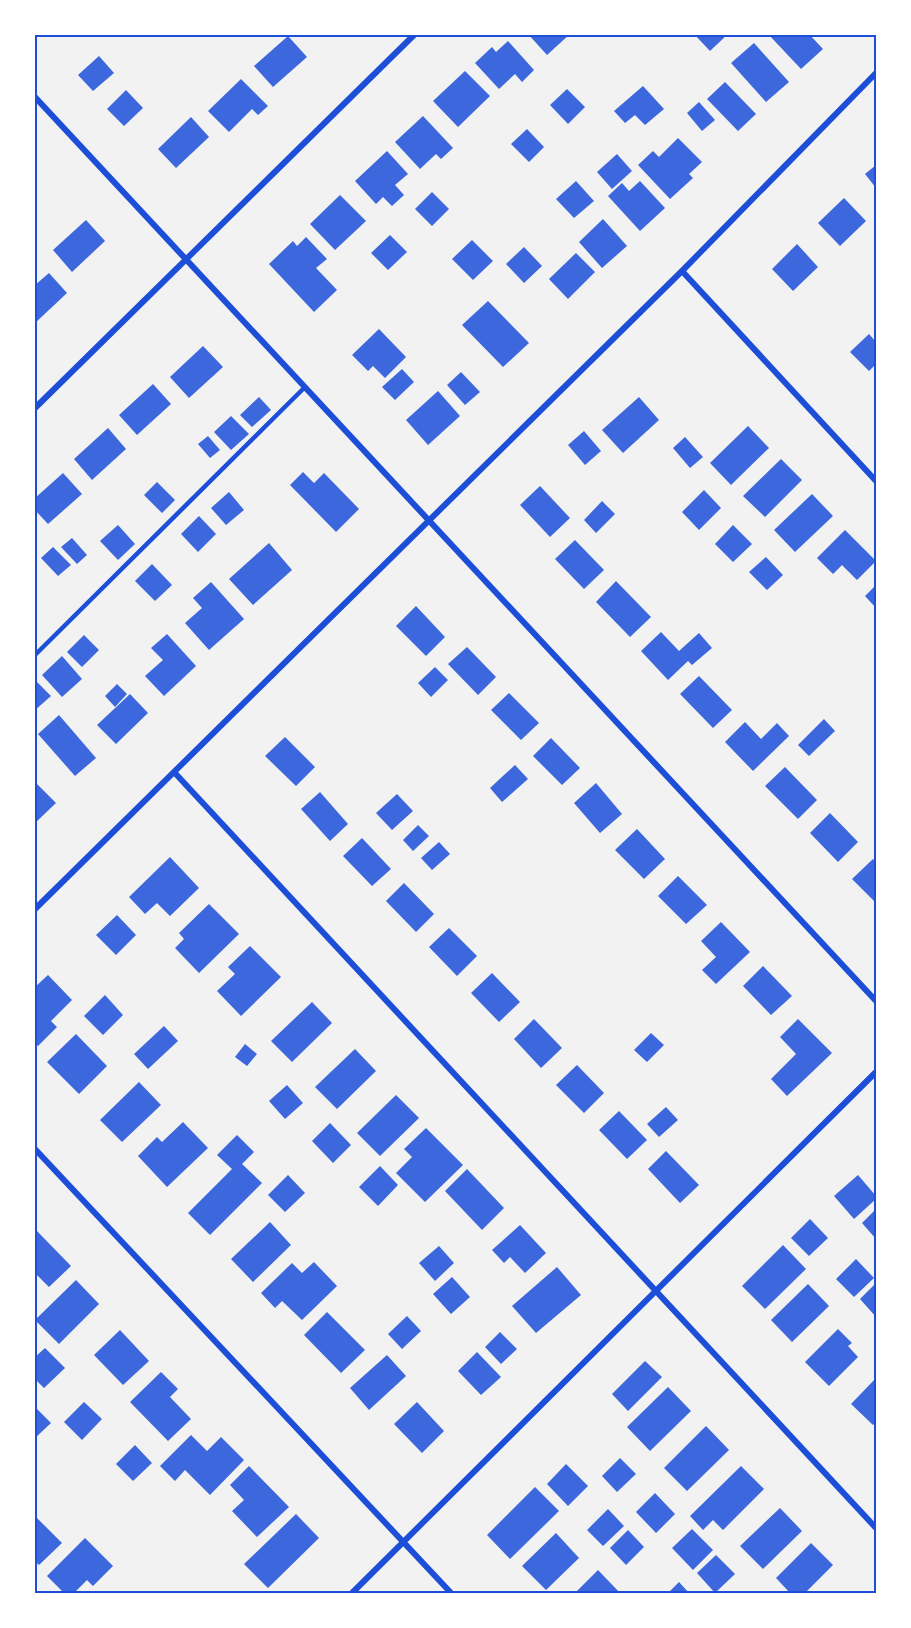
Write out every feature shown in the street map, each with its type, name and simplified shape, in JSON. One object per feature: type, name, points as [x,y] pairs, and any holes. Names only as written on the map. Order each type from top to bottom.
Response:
[{"type":"street","points":[[34,409],[416,34]]},
{"type":"street","points":[[34,910],[682,271],[876,73]]},
{"type":"street","points":[[34,96],[876,1001]]},
{"type":"street","points":[[682,271],[876,481]]},
{"type":"street","points":[[174,772],[876,1528]]},
{"type":"street","points":[[351,1593],[876,1072]]},
{"type":"street","points":[[34,1148],[452,1593]]},
{"type":"lane","points":[[34,656],[305,387]]},
{"type":"building","points":[[528,34],[570,34],[547,55]]},
{"type":"building","points":[[694,34],[728,34],[710,51]]},
{"type":"building","points":[[768,34],[809,34],[823,49],[801,69]]},
{"type":"building","points":[[288,36],[307,57],[273,87],[254,66]]},
{"type":"building","points":[[508,41],[534,70],[522,82],[515,74],[499,89],[475,63],[492,47],[496,52]]},
{"type":"building","points":[[754,43],[789,82],[766,102],[731,63]]},
{"type":"building","points":[[99,56],[114,73],[93,91],[78,75]]},
{"type":"building","points":[[465,71],[490,96],[458,127],[433,101]]},
{"type":"building","points":[[241,79],[268,106],[258,115],[252,109],[229,132],[208,111]]},
{"type":"building","points":[[725,82],[756,114],[738,131],[707,99]]},
{"type":"building","points":[[643,86],[664,109],[645,125],[635,115],[625,123],[614,111]]},
{"type":"building","points":[[567,89],[585,107],[568,124],[550,105]]},
{"type":"building","points":[[126,90],[143,108],[124,126],[107,109]]},
{"type":"building","points":[[699,102],[715,120],[702,131],[687,113]]},
{"type":"building","points":[[423,116],[453,148],[441,159],[436,154],[420,169],[395,142]]},
{"type":"building","points":[[191,117],[209,137],[176,168],[158,149]]},
{"type":"building","points":[[527,129],[544,147],[529,162],[511,144]]},
{"type":"building","points":[[678,138],[702,162],[689,174],[693,178],[670,199],[638,165],[653,151],[659,157]]},
{"type":"building","points":[[387,151],[408,174],[395,185],[404,195],[392,206],[383,197],[376,204],[355,181]]},
{"type":"building","points":[[617,154],[632,171],[612,189],[597,172]]},
{"type":"building","points":[[876,165],[876,188],[865,174]]},
{"type":"building","points":[[576,181],[594,201],[574,218],[556,199]]},
{"type":"building","points":[[640,181],[665,208],[640,231],[608,196],[622,183],[629,191]]},
{"type":"building","points":[[432,192],[449,209],[432,226],[415,209]]},
{"type":"building","points":[[340,195],[366,221],[335,250],[310,224]]},
{"type":"building","points":[[844,198],[866,221],[840,246],[818,223]]},
{"type":"building","points":[[603,219],[627,246],[602,268],[579,242]]},
{"type":"building","points":[[86,220],[105,241],[72,272],[53,250]]},
{"type":"building","points":[[390,235],[407,252],[388,270],[371,253]]},
{"type":"building","points":[[306,237],[327,259],[316,268],[337,290],[314,312],[269,264],[293,241],[297,246]]},
{"type":"building","points":[[472,240],[493,261],[473,280],[452,259]]},
{"type":"building","points":[[797,244],[818,267],[793,291],[772,269]]},
{"type":"building","points":[[524,247],[542,266],[524,283],[506,264]]},
{"type":"building","points":[[576,253],[595,272],[568,299],[549,279]]},
{"type":"building","points":[[49,273],[67,293],[34,324],[34,286]]},
{"type":"building","points":[[488,301],[529,343],[503,367],[462,325]]},
{"type":"building","points":[[379,329],[406,357],[385,378],[373,366],[368,371],[352,355]]},
{"type":"building","points":[[869,334],[876,342],[876,364],[869,371],[850,352]]},
{"type":"building","points":[[203,346],[223,367],[189,398],[170,377]]},
{"type":"building","points":[[402,369],[414,382],[395,400],[382,387]]},
{"type":"building","points":[[461,372],[480,392],[465,405],[447,385]]},
{"type":"building","points":[[153,384],[171,404],[137,435],[119,415]]},
{"type":"building","points":[[438,391],[460,416],[428,445],[406,420]]},
{"type":"building","points":[[259,397],[271,410],[252,427],[240,415]]},
{"type":"building","points":[[639,397],[659,420],[623,453],[602,430]]},
{"type":"building","points":[[231,416],[249,434],[231,450],[214,432]]},
{"type":"building","points":[[748,426],[769,448],[731,485],[710,463]]},
{"type":"building","points":[[108,428],[126,449],[92,480],[74,459]]},
{"type":"building","points":[[584,431],[601,451],[585,465],[568,445]]},
{"type":"building","points":[[208,436],[220,450],[210,458],[198,444]]},
{"type":"building","points":[[685,437],[703,457],[690,468],[673,448]]},
{"type":"building","points":[[781,459],[802,480],[765,517],[743,496]]},
{"type":"building","points":[[303,472],[314,483],[324,473],[359,509],[336,532],[290,485]]},
{"type":"building","points":[[63,473],[82,494],[48,524],[34,509],[34,499]]},
{"type":"building","points":[[157,482],[175,500],[162,513],[144,495]]},
{"type":"building","points":[[540,486],[570,518],[550,537],[520,505]]},
{"type":"building","points":[[704,490],[721,508],[699,530],[682,512]]},
{"type":"building","points":[[229,492],[244,510],[226,525],[211,508]]},
{"type":"building","points":[[812,494],[833,516],[795,552],[774,530]]},
{"type":"building","points":[[602,501],[615,514],[596,533],[584,520]]},
{"type":"building","points":[[199,516],[216,534],[198,552],[181,534]]},
{"type":"building","points":[[118,525],[135,544],[118,560],[100,541]]},
{"type":"building","points":[[733,525],[752,544],[733,562],[715,544]]},
{"type":"building","points":[[845,530],[876,561],[857,580],[842,565],[833,574],[817,558]]},
{"type":"building","points":[[72,538],[87,555],[77,564],[61,547]]},
{"type":"building","points":[[575,540],[604,570],[584,589],[555,559]]},
{"type":"building","points":[[269,543],[292,570],[253,605],[229,579]]},
{"type":"building","points":[[53,547],[71,565],[58,576],[41,558]]},
{"type":"building","points":[[766,557],[783,575],[767,590],[749,572]]},
{"type":"building","points":[[152,564],[172,585],[155,601],[135,581]]},
{"type":"building","points":[[616,581],[651,617],[630,637],[596,602]]},
{"type":"building","points":[[211,582],[244,619],[209,650],[185,623],[202,608],[193,598]]},
{"type":"building","points":[[876,585],[876,608],[865,596]]},
{"type":"building","points":[[416,606],[445,637],[426,656],[396,626]]},
{"type":"building","points":[[661,632],[679,651],[699,633],[712,648],[692,665],[688,661],[668,680],[641,651]]},
{"type":"building","points":[[167,634],[196,666],[164,696],[145,676],[163,660],[151,648]]},
{"type":"building","points":[[84,635],[99,650],[82,667],[67,652]]},
{"type":"building","points":[[467,647],[496,677],[478,695],[448,664]]},
{"type":"building","points":[[62,656],[82,679],[62,697],[42,675]]},
{"type":"building","points":[[435,667],[448,680],[431,697],[418,683]]},
{"type":"building","points":[[699,676],[732,710],[713,728],[680,694]]},
{"type":"building","points":[[34,679],[51,696],[34,711]]},
{"type":"building","points":[[117,684],[127,694],[115,707],[105,696]]},
{"type":"building","points":[[509,693],[539,723],[521,740],[491,710]]},
{"type":"building","points":[[130,694],[148,713],[116,744],[97,725]]},
{"type":"building","points":[[59,715],[96,758],[75,776],[38,734]]},
{"type":"building","points":[[824,719],[835,731],[809,756],[798,745]]},
{"type":"building","points":[[745,722],[761,739],[777,723],[789,736],[753,771],[725,742]]},
{"type":"building","points":[[285,737],[315,767],[296,786],[265,756]]},
{"type":"building","points":[[551,738],[580,768],[562,785],[533,756]]},
{"type":"building","points":[[515,765],[528,779],[502,802],[490,788]]},
{"type":"building","points":[[785,767],[817,800],[798,819],[765,786]]},
{"type":"building","points":[[34,781],[56,803],[34,824]]},
{"type":"building","points":[[596,783],[622,814],[600,833],[574,803]]},
{"type":"building","points":[[320,792],[348,824],[330,841],[301,809]]},
{"type":"building","points":[[397,794],[413,811],[392,830],[376,813]]},
{"type":"building","points":[[830,813],[858,842],[838,862],[810,833]]},
{"type":"building","points":[[418,825],[429,836],[413,851],[403,840]]},
{"type":"building","points":[[637,829],[665,859],[644,879],[615,850]]},
{"type":"building","points":[[362,838],[391,869],[372,886],[343,856]]},
{"type":"building","points":[[439,842],[450,854],[432,870],[421,858]]},
{"type":"building","points":[[170,857],[199,888],[170,916],[157,903],[145,914],[129,897]]},
{"type":"building","points":[[873,859],[876,862],[876,903],[852,879]]},
{"type":"building","points":[[678,876],[707,905],[686,924],[658,896]]},
{"type":"building","points":[[404,883],[434,914],[416,932],[386,901]]},
{"type":"building","points":[[209,904],[239,934],[199,973],[175,948],[184,939],[179,933]]},
{"type":"building","points":[[117,915],[136,935],[116,955],[96,935]]},
{"type":"building","points":[[721,922],[750,952],[716,984],[702,970],[716,957],[701,941]]},
{"type":"building","points":[[449,928],[477,956],[457,976],[429,947]]},
{"type":"building","points":[[250,946],[281,977],[241,1016],[217,991],[235,974],[228,967]]},
{"type":"building","points":[[763,966],[792,996],[771,1015],[743,986]]},
{"type":"building","points":[[492,973],[520,1002],[499,1022],[471,993]]},
{"type":"building","points":[[48,975],[72,1000],[51,1021],[57,1027],[38,1046],[34,1043],[34,988]]},
{"type":"building","points":[[105,995],[123,1015],[103,1035],[84,1016]]},
{"type":"building","points":[[312,1002],[332,1023],[292,1062],[271,1041]]},
{"type":"building","points":[[534,1019],[562,1048],[541,1068],[514,1039]]},
{"type":"building","points":[[798,1019],[832,1053],[787,1096],[771,1079],[796,1054],[780,1037]]},
{"type":"building","points":[[164,1026],[178,1041],[148,1069],[134,1054]]},
{"type":"building","points":[[651,1033],[664,1045],[647,1062],[634,1050]]},
{"type":"building","points":[[76,1034],[107,1066],[79,1094],[47,1062]]},
{"type":"building","points":[[245,1044],[257,1054],[247,1066],[235,1057]]},
{"type":"building","points":[[355,1049],[376,1071],[337,1109],[315,1087]]},
{"type":"building","points":[[577,1065],[604,1093],[584,1113],[556,1085]]},
{"type":"building","points":[[139,1082],[161,1105],[122,1142],[100,1120]]},
{"type":"building","points":[[287,1085],[303,1103],[285,1119],[269,1101]]},
{"type":"building","points":[[396,1095],[419,1118],[380,1156],[357,1133]]},
{"type":"building","points":[[666,1107],[678,1120],[659,1137],[647,1124]]},
{"type":"building","points":[[619,1111],[647,1140],[627,1159],[599,1130]]},
{"type":"building","points":[[183,1122],[208,1148],[167,1187],[138,1156],[157,1137],[162,1142]]},
{"type":"building","points":[[330,1123],[351,1145],[333,1163],[312,1141]]},
{"type":"building","points":[[426,1128],[463,1165],[425,1202],[396,1173],[412,1157],[404,1149]]},
{"type":"building","points":[[237,1135],[254,1152],[242,1164],[262,1183],[210,1235],[188,1213],[232,1169],[217,1155]]},
{"type":"building","points":[[666,1151],[699,1185],[680,1203],[648,1169]]},
{"type":"building","points":[[380,1166],[398,1185],[378,1206],[359,1187]]},
{"type":"building","points":[[467,1169],[504,1208],[482,1230],[445,1191]]},
{"type":"building","points":[[288,1175],[305,1193],[285,1212],[268,1195]]},
{"type":"building","points":[[858,1175],[876,1199],[854,1219],[834,1196]]},
{"type":"building","points":[[876,1209],[876,1239],[862,1223]]},
{"type":"building","points":[[810,1219],[828,1238],[809,1256],[791,1238]]},
{"type":"building","points":[[270,1222],[291,1245],[253,1282],[231,1259]]},
{"type":"building","points":[[520,1225],[546,1253],[525,1273],[510,1257],[504,1263],[492,1250]]},
{"type":"building","points":[[36,1230],[71,1266],[49,1287],[34,1272],[34,1232]]},
{"type":"building","points":[[783,1245],[806,1269],[765,1309],[742,1286]]},
{"type":"building","points":[[439,1246],[454,1263],[435,1281],[419,1263]]},
{"type":"building","points":[[856,1259],[874,1278],[854,1297],[836,1279]]},
{"type":"building","points":[[314,1262],[337,1286],[302,1320],[282,1301],[275,1308],[261,1293],[292,1263],[302,1273]]},
{"type":"building","points":[[557,1267],[581,1295],[536,1333],[512,1306]]},
{"type":"building","points":[[452,1277],[470,1297],[451,1314],[433,1294]]},
{"type":"building","points":[[76,1280],[99,1304],[59,1344],[35,1320]]},
{"type":"building","points":[[876,1283],[876,1317],[860,1299]]},
{"type":"building","points":[[808,1284],[829,1306],[792,1342],[771,1320]]},
{"type":"building","points":[[327,1312],[365,1350],[341,1373],[304,1335]]},
{"type":"building","points":[[407,1316],[421,1331],[402,1349],[388,1334]]},
{"type":"building","points":[[838,1329],[852,1343],[848,1346],[858,1357],[829,1386],[805,1362]]},
{"type":"building","points":[[120,1330],[149,1361],[123,1385],[94,1355]]},
{"type":"building","points":[[500,1332],[517,1349],[501,1364],[485,1347]]},
{"type":"building","points":[[45,1348],[65,1368],[44,1388],[34,1378],[34,1358]]},
{"type":"building","points":[[477,1352],[501,1377],[481,1395],[458,1371]]},
{"type":"building","points":[[387,1355],[406,1376],[369,1410],[350,1388]]},
{"type":"building","points":[[645,1361],[662,1377],[628,1411],[612,1394]]},
{"type":"building","points":[[161,1372],[178,1389],[170,1397],[191,1419],[168,1441],[130,1402]]},
{"type":"building","points":[[876,1378],[876,1422],[873,1425],[851,1404]]},
{"type":"building","points":[[668,1387],[691,1411],[650,1451],[627,1427]]},
{"type":"building","points":[[84,1402],[102,1419],[82,1440],[64,1422]]},
{"type":"building","points":[[417,1402],[444,1431],[422,1453],[394,1424]]},
{"type":"building","points":[[34,1406],[51,1423],[34,1439]]},
{"type":"building","points":[[706,1426],[729,1450],[687,1491],[664,1468]]},
{"type":"building","points":[[191,1435],[207,1451],[221,1437],[244,1460],[210,1495],[185,1470],[175,1481],[160,1466]]},
{"type":"building","points":[[135,1445],[152,1463],[133,1481],[116,1464]]},
{"type":"building","points":[[620,1458],[636,1474],[617,1492],[602,1476]]},
{"type":"building","points":[[566,1464],[588,1486],[568,1506],[547,1484]]},
{"type":"building","points":[[249,1466],[289,1507],[257,1537],[232,1511],[244,1500],[230,1485]]},
{"type":"building","points":[[741,1466],[764,1489],[723,1530],[713,1520],[703,1530],[690,1516]]},
{"type":"building","points":[[535,1487],[559,1511],[510,1559],[487,1535]]},
{"type":"building","points":[[655,1493],[675,1514],[656,1533],[636,1512]]},
{"type":"building","points":[[780,1508],[802,1531],[763,1569],[740,1546]]},
{"type":"building","points":[[608,1509],[624,1526],[603,1546],[587,1530]]},
{"type":"building","points":[[296,1514],[319,1538],[268,1588],[244,1564]]},
{"type":"building","points":[[34,1515],[62,1543],[39,1565],[34,1560]]},
{"type":"building","points":[[692,1529],[713,1550],[693,1570],[672,1548]]},
{"type":"building","points":[[628,1530],[644,1547],[626,1565],[610,1548]]},
{"type":"building","points":[[556,1533],[579,1558],[546,1590],[522,1566]]},
{"type":"building","points":[[85,1538],[113,1566],[93,1586],[87,1580],[73,1594],[65,1594],[47,1576]]},
{"type":"building","points":[[811,1543],[833,1565],[804,1594],[791,1594],[776,1578]]},
{"type":"building","points":[[716,1555],[735,1574],[715,1593],[697,1573]]},
{"type":"building","points":[[598,1570],[621,1594],[574,1594]]},
{"type":"building","points":[[679,1582],[690,1594],[667,1594]]}]
